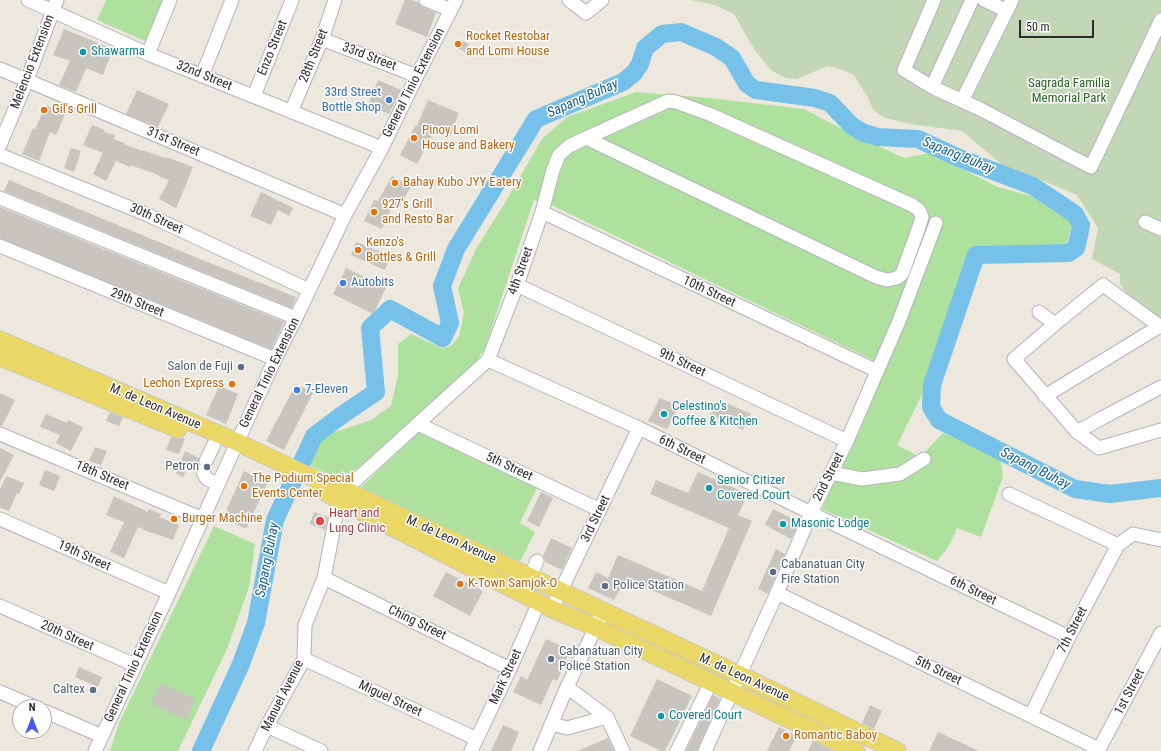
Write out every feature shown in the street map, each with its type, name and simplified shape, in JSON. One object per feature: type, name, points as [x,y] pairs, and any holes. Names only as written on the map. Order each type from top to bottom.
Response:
[{"type":"main road","name":"M. de Leon Avenue","points":[[0,340],[342,495],[561,591],[897,751]]},
{"type":"main road","name":"M. de Leon Avenue","points":[[0,357],[214,444],[235,447]]},
{"type":"main road","name":"M. de Leon Avenue","points":[[342,495],[522,594],[856,751]]},
{"type":"street","name":"32nd Street","points":[[28,0],[54,5],[148,54],[382,148]]},
{"type":"street","points":[[148,54],[170,0]]},
{"type":"street","points":[[202,76],[232,0]]},
{"type":"street","name":"Enzo Street","points":[[254,96],[292,0]]},
{"type":"street","name":"28th Street","points":[[291,112],[322,39],[335,0]]},
{"type":"street","points":[[426,0],[453,5]]},
{"type":"street","points":[[569,0],[586,13],[602,0]]},
{"type":"street","points":[[934,0],[904,70],[932,87],[980,109],[1091,167],[1161,20]]},
{"type":"street","points":[[932,87],[972,0]]},
{"type":"street","points":[[962,101],[1010,6],[984,0]]},
{"type":"street","name":"Melencio Extension","points":[[0,145],[27,80],[54,5]]},
{"type":"street","name":"General Tinio Extension","points":[[95,751],[203,519],[275,359],[345,215],[382,148],[453,5]]},
{"type":"street","name":"33rd Street","points":[[322,39],[417,76]]},
{"type":"street","name":"31st Street","points":[[0,69],[345,215]]},
{"type":"street","name":"4th Street","points":[[342,495],[488,360],[542,212],[559,155],[569,146],[586,138],[668,101],[676,102],[709,114],[912,205],[920,210],[922,217],[920,227],[902,274],[897,278],[887,280],[876,277],[586,138]]},
{"type":"street","name":"30th Street","points":[[0,155],[148,215],[309,290]]},
{"type":"street","points":[[0,198],[296,318]]},
{"type":"street","name":"10th Street","points":[[542,212],[877,371]]},
{"type":"street","points":[[1145,222],[1161,229]]},
{"type":"street","name":"2nd Street","points":[[706,751],[811,513],[847,441],[899,321],[936,223]]},
{"type":"street","name":"29th Street","points":[[0,246],[275,359]]},
{"type":"street","name":"9th Street","points":[[516,285],[847,441]]},
{"type":"street","points":[[1045,396],[1161,326],[1103,285],[1054,324],[1014,359],[1045,396],[1077,432],[1099,448],[1161,430]]},
{"type":"street","points":[[1039,312],[1054,324]]},
{"type":"street","name":"6th Street","points":[[488,360],[639,428],[811,513],[1069,637]]},
{"type":"street","points":[[1077,432],[1161,387]]},
{"type":"street","name":"5th Street","points":[[418,424],[600,510]]},
{"type":"street","name":"3rd Street","points":[[546,605],[561,591],[639,428]]},
{"type":"street","name":"18th Street","points":[[0,434],[203,519]]},
{"type":"street","points":[[214,444],[205,466],[205,476],[207,479],[218,484]]},
{"type":"street","points":[[832,472],[862,479],[900,474],[924,459]]},
{"type":"street","points":[[1009,494],[1118,545],[1134,534],[1161,540]]},
{"type":"street","name":"Manuel Avenue","points":[[255,751],[304,659],[305,625],[324,578],[342,495]]},
{"type":"street","name":"19th Street","points":[[0,519],[169,593]]},
{"type":"street","name":"7th Street","points":[[1031,716],[1069,637],[1118,545]]},
{"type":"street","points":[[522,594],[537,561]]},
{"type":"street","name":"Ching Street","points":[[324,578],[510,669]]},
{"type":"street","name":"5th Street","points":[[777,593],[1099,750]]},
{"type":"street","name":"Mark Street","points":[[474,745],[510,669],[546,605]]},
{"type":"street","name":"20th Street","points":[[0,606],[135,665]]},
{"type":"street","points":[[540,751],[567,687],[603,612]]},
{"type":"street","name":"1st Street","points":[[1099,750],[1161,633]]},
{"type":"street","name":"Miguel Street","points":[[304,659],[474,745]]},
{"type":"street","points":[[677,751],[711,682]]},
{"type":"street","points":[[567,687],[607,718],[623,751]]},
{"type":"street","points":[[0,693],[15,699]]},
{"type":"street","points":[[52,714],[102,736]]},
{"type":"street","points":[[552,724],[568,728],[607,718]]},
{"type":"street","points":[[267,726],[320,751]]},
{"type":"green space","points":[[106,0],[163,0],[145,41],[97,20]]},
{"type":"green space","name":"Sagrada Familia Memorial Park","points":[[691,0],[1161,0],[1161,320],[1146,307],[1127,294],[1120,284],[1120,274],[1092,259],[1098,228],[1077,195],[1027,174],[1005,167],[962,131],[910,124],[885,118],[873,110],[868,98],[854,75],[837,68],[827,66],[797,79],[786,78],[772,71],[754,49],[734,14],[715,5]]},
{"type":"green space","points":[[636,92],[709,98],[804,109],[846,131],[904,158],[930,153],[998,187],[1046,200],[1072,223],[1066,248],[971,248],[929,380],[897,445],[920,457],[943,433],[973,446],[1000,455],[1003,477],[981,537],[957,528],[949,546],[937,561],[822,509],[887,365],[875,361],[551,205],[534,200],[485,348],[473,367],[344,480],[302,462],[317,438],[371,420],[391,406],[398,375],[398,344],[411,334],[442,348],[451,346],[459,336],[464,313],[458,288],[477,247],[542,139],[567,117]]},
{"type":"green space","points":[[420,431],[537,488],[520,523],[535,532],[521,560],[513,562],[359,489]]},
{"type":"green space","points":[[214,526],[255,544],[249,587],[227,649],[178,751],[110,751],[119,723]]},
{"type":"building","points":[[405,0],[413,0],[418,2],[423,7],[436,13],[427,37],[395,24]]},
{"type":"building","name":"Shawarma","points":[[64,29],[113,49],[103,75],[86,68],[76,92],[59,85],[70,61],[53,55]]},
{"type":"building","points":[[458,39],[469,44],[465,52],[455,47]]},
{"type":"building","points":[[378,80],[401,90],[389,114],[368,105]]},
{"type":"building","points":[[137,90],[169,104],[158,127],[126,114]]},
{"type":"building","points":[[428,100],[459,113],[450,136],[435,130],[417,164],[400,155],[415,126],[417,126]]},
{"type":"building","points":[[46,105],[65,114],[56,135],[50,132],[39,161],[22,154],[33,128],[35,129]]},
{"type":"building","points":[[92,125],[105,130],[104,132],[115,135],[114,139],[124,144],[193,167],[176,208],[159,199],[169,180],[158,176],[159,175],[130,165],[130,167],[116,161],[106,181],[93,174],[103,153],[83,145]]},
{"type":"building","points":[[71,148],[81,151],[74,172],[64,168]]},
{"type":"building","points":[[392,176],[411,186],[399,208],[393,205],[382,229],[364,221],[374,200],[378,201]]},
{"type":"building","points":[[9,180],[296,297],[292,308],[4,191]]},
{"type":"building","points":[[261,192],[293,208],[289,216],[278,210],[271,225],[250,216]]},
{"type":"building","points":[[0,207],[284,322],[271,349],[0,238]]},
{"type":"building","points":[[356,242],[391,256],[385,270],[351,255]]},
{"type":"building","points":[[346,268],[386,288],[373,314],[333,294]]},
{"type":"building","points":[[296,384],[313,393],[284,450],[266,441]]},
{"type":"building","points":[[219,386],[238,394],[226,424],[206,415]]},
{"type":"building","points":[[0,393],[15,400],[2,426],[0,426]]},
{"type":"building","name":"Celestino's Coffee & Kitchen","points":[[660,398],[679,406],[667,429],[648,421]]},
{"type":"building","points":[[718,399],[751,414],[743,430],[710,415]]},
{"type":"building","points":[[110,412],[123,417],[119,426],[106,421]]},
{"type":"building","points":[[46,414],[67,423],[68,420],[83,427],[71,451],[56,443],[60,435],[40,427]]},
{"type":"building","points":[[171,437],[185,439],[179,454],[166,450]]},
{"type":"building","points":[[95,447],[107,451],[101,465],[89,461]]},
{"type":"building","points":[[0,448],[14,455],[0,482]]},
{"type":"building","points":[[185,451],[199,458],[199,464],[196,468],[188,465],[183,477],[176,473]]},
{"type":"building","points":[[45,470],[60,476],[54,491],[39,485]]},
{"type":"building","points":[[244,471],[268,482],[246,529],[223,518]]},
{"type":"building","points":[[698,472],[748,494],[738,515],[752,521],[711,616],[626,579],[614,600],[588,588],[596,572],[608,578],[618,555],[702,591],[729,528],[650,494],[656,480],[688,493]]},
{"type":"building","points":[[6,476],[24,483],[19,494],[17,493],[9,511],[0,508],[0,490]]},
{"type":"building","points":[[541,492],[553,498],[539,527],[527,521]]},
{"type":"building","points":[[114,496],[148,512],[149,509],[161,514],[160,517],[179,525],[173,540],[153,534],[138,527],[124,558],[110,552],[124,522],[106,515]]},
{"type":"building","name":"Masonic Lodge","points":[[773,509],[799,522],[791,539],[765,525]]},
{"type":"building","name":"Heart and Lung Clinic","points":[[314,512],[328,517],[325,530],[310,524]]},
{"type":"building","points":[[551,538],[572,548],[562,570],[545,562],[543,556]]},
{"type":"building","name":"Cabanatuan City Fire Station","points":[[776,549],[785,554],[768,594],[758,589]]},
{"type":"building","points":[[446,572],[483,591],[470,616],[433,596]]},
{"type":"building","points":[[546,639],[570,650],[557,681],[553,679],[541,705],[513,692],[521,676],[527,680]]},
{"type":"building","points":[[79,667],[102,677],[98,687],[75,677]]},
{"type":"building","name":"Covered Court","points":[[657,679],[692,696],[665,751],[661,751],[630,736]]},
{"type":"building","points":[[160,683],[195,699],[186,720],[151,704]]},
{"type":"building","points":[[713,695],[720,699],[697,751],[686,751]]},
{"type":"building","points":[[870,705],[882,711],[874,729],[862,723]]},
{"type":"building","points":[[503,725],[519,732],[511,751],[491,751]]},
{"type":"building","points":[[779,727],[797,736],[789,751],[767,751]]},
{"type":"building","points":[[938,732],[979,751],[929,751]]},
{"type":"building","points":[[608,738],[614,751],[577,751]]},
{"type":"building","points":[[813,741],[833,751],[808,751]]},
{"type":"waterway","name":"Sapang Buhay","points":[[201,751],[241,664],[256,623],[275,520],[314,436],[376,392],[370,328],[390,309],[443,338],[450,323],[442,286],[456,249],[536,119],[623,82],[634,73],[640,64],[645,48],[662,34],[681,32],[716,47],[732,58],[747,84],[756,90],[815,98],[830,103],[852,126],[864,133],[878,137],[918,139],[959,158],[1033,186],[1075,214],[1081,225],[1076,248],[1069,253],[976,255],[932,385],[931,407],[939,420],[1075,489],[1110,494],[1161,488]]},
{"type":"place","name":"Rocket Restobar and Lomi House","points":[[458,44]]},
{"type":"place","name":"Shawarma","points":[[83,52]]},
{"type":"place","name":"33rd Street Bottle Shop","points":[[389,100]]},
{"type":"place","name":"Gil's Grill","points":[[44,110]]},
{"type":"place","name":"Pinoy Lomi House and Bakery","points":[[414,138]]},
{"type":"place","name":"Bahay Kubo JYY Eatery","points":[[395,183]]},
{"type":"place","name":"927's Grill and Resto Bar","points":[[374,212]]},
{"type":"place","name":"Kenzo's Bottles & Grill","points":[[358,250]]},
{"type":"place","name":"Autobits","points":[[343,283]]},
{"type":"place","name":"Salon de Fuji","points":[[241,367]]},
{"type":"place","name":"Lechon Express","points":[[232,384]]},
{"type":"place","name":"7-Eleven","points":[[297,390]]},
{"type":"place","name":"Celestino's Coffee & Kitchen","points":[[664,414]]},
{"type":"place","name":"Petron","points":[[207,467]]},
{"type":"place","name":"The Podium Special Events Center","points":[[244,486]]},
{"type":"place","name":"Senior Citizer Covered Court","points":[[709,488]]},
{"type":"place","name":"Burger Machine","points":[[174,519]]},
{"type":"place","name":"Heart and Lung Clinic","points":[[320,521]]},
{"type":"place","name":"Masonic Lodge","points":[[783,524]]},
{"type":"place","name":"Cabanatuan City Fire Station","points":[[773,572]]},
{"type":"place","name":"K-Town Samjok-O","points":[[460,584]]},
{"type":"place","name":"Police Station","points":[[605,586]]},
{"type":"place","name":"Cabanatuan City Police Station","points":[[551,659]]},
{"type":"place","name":"Caltex","points":[[93,690]]},
{"type":"place","name":"Covered Court","points":[[661,716]]},
{"type":"place","name":"Romantic Baboy","points":[[786,736]]}]
